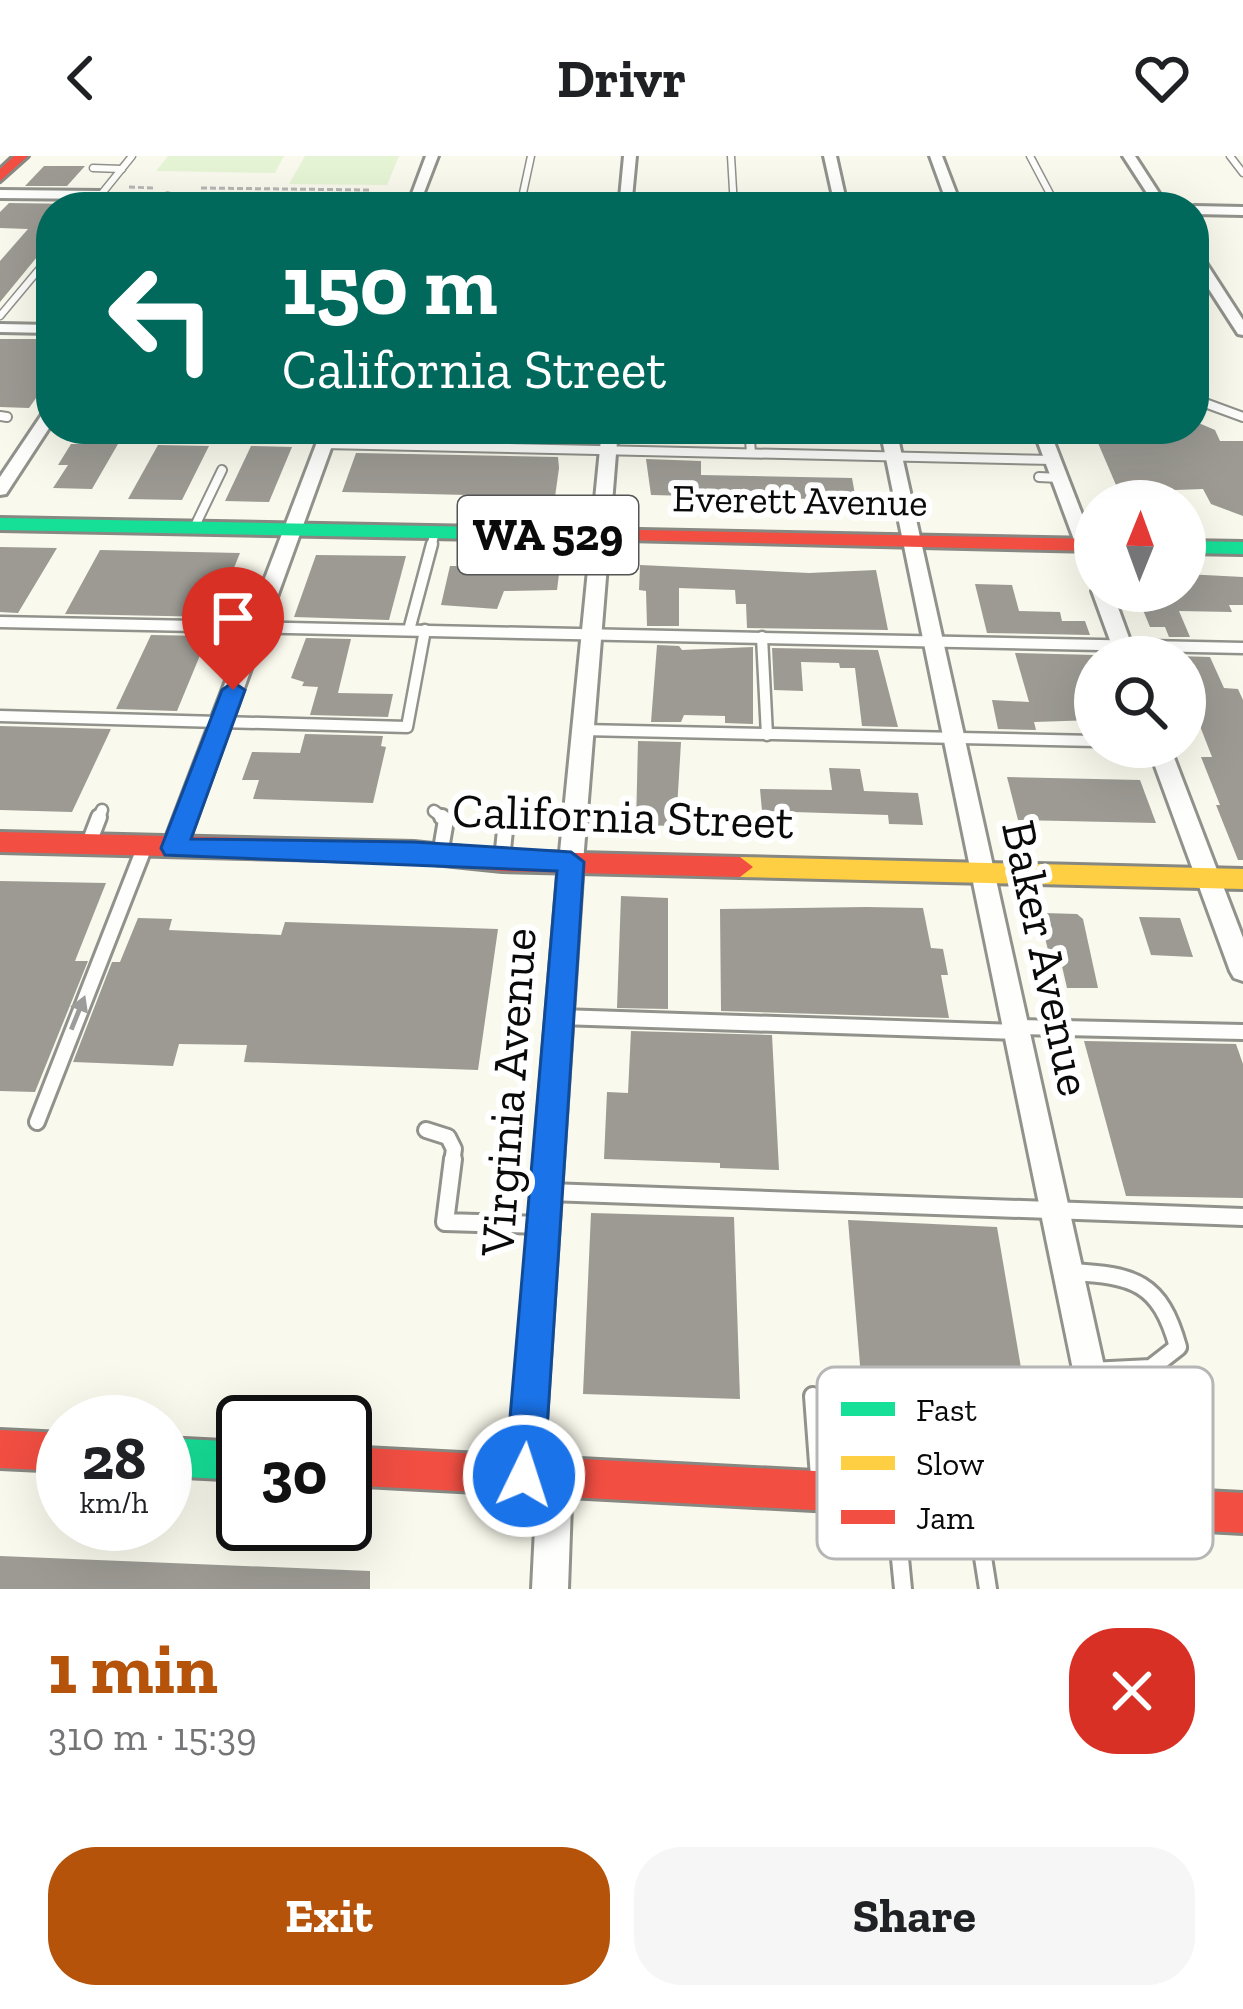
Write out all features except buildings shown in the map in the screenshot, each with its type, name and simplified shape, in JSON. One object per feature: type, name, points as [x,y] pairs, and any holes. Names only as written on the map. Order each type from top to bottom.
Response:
[{"type":"main road","points":[[0,177],[21,156]]},
{"type":"main road","name":"Everett Avenue","points":[[0,524],[1074,545]]},
{"type":"main road","points":[[1206,547],[1243,548]]},
{"type":"main road","name":"California Street","points":[[0,842],[1243,879]]},
{"type":"main road","points":[[0,1448],[36,1450]]},
{"type":"main road","points":[[372,1467],[817,1490]]},
{"type":"main road","points":[[1213,1512],[1243,1514]]},
{"type":"street","points":[[419,192],[432,156]]},
{"type":"street","points":[[626,192],[630,156]]},
{"type":"street","points":[[830,156],[838,192]]},
{"type":"street","points":[[936,156],[949,192]]},
{"type":"street","points":[[1129,156],[1152,192]]},
{"type":"street","points":[[0,194],[36,192]]},
{"type":"street","points":[[38,192],[83,192]]},
{"type":"street","points":[[1209,210],[1243,211]]},
{"type":"street","points":[[1209,276],[1237,312],[1243,331]]},
{"type":"street","points":[[0,328],[36,329]]},
{"type":"street","points":[[0,490],[36,436]]},
{"type":"street","points":[[174,848],[324,444]]},
{"type":"street","name":"Virginia Avenue","points":[[550,1589],[540,1476],[543,1225],[609,444]]},
{"type":"street","points":[[1047,444],[1074,509]]},
{"type":"street","name":"Baker Avenue","points":[[898,458],[1089,1367]]},
{"type":"street","points":[[1167,768],[1243,971]]},
{"type":"lane","points":[[523,192],[531,156]]},
{"type":"lane","points":[[731,156],[733,192]]},
{"type":"lane","points":[[1030,156],[1049,192]]},
{"type":"lane","points":[[1230,156],[1243,173]]},
{"type":"lane","points":[[111,164],[127,163]]},
{"type":"lane","points":[[93,168],[127,163]]},
{"type":"lane","points":[[103,192],[127,163]]},
{"type":"lane","points":[[0,316],[36,269]]},
{"type":"lane","points":[[1209,405],[1243,417]]},
{"type":"lane","points":[[424,444],[519,444]]},
{"type":"lane","points":[[664,444],[1056,469]]},
{"type":"lane","points":[[750,444],[751,452]]},
{"type":"lane","points":[[1039,477],[1056,469]]},
{"type":"lane","points":[[194,527],[222,470]]},
{"type":"lane","points":[[409,630],[435,532]]},
{"type":"lane","points":[[0,622],[933,641],[1074,648]]},
{"type":"lane","points":[[0,716],[140,724],[406,727],[425,630]]},
{"type":"lane","points":[[762,637],[767,735]]},
{"type":"lane","points":[[1206,649],[1243,648]]},
{"type":"lane","points":[[583,730],[1074,741]]},
{"type":"lane","points":[[89,844],[102,811]]},
{"type":"lane","points":[[434,811],[446,820],[440,855]]},
{"type":"lane","points":[[502,860],[506,821]]},
{"type":"lane","points":[[38,1122],[145,846]]},
{"type":"lane","points":[[559,1017],[1243,1032]]},
{"type":"lane","points":[[426,1130],[448,1137],[454,1149],[446,1222],[543,1225]]},
{"type":"lane","points":[[546,1192],[1243,1217]]},
{"type":"lane","points":[[1069,1272],[1126,1276],[1170,1310],[1178,1347],[1171,1361],[1159,1367]]},
{"type":"lane","points":[[813,1396],[817,1450]]},
{"type":"lane","points":[[900,1559],[903,1589]]},
{"type":"lane","points":[[983,1559],[988,1589]]},
{"type":"path","points":[[126,192],[152,188]]},
{"type":"path","points":[[195,188],[382,190]]},
{"type":"green space","points":[[168,156],[284,156],[275,173],[156,171]]},
{"type":"green space","points":[[305,156],[399,156],[387,185],[289,184]]},
{"type":"traffic: fast","points":[[0,524],[590,535]]},
{"type":"traffic: fast","points":[[1206,547],[1243,548]]},
{"type":"traffic: fast","points":[[192,1458],[216,1460]]},
{"type":"traffic: slow","points":[[740,867],[1243,879]]},
{"type":"traffic: jam","points":[[0,177],[21,156]]},
{"type":"traffic: jam","points":[[590,535],[1074,545]]},
{"type":"traffic: jam","points":[[0,842],[414,852],[502,861],[740,867]]},
{"type":"traffic: jam","points":[[0,1449],[36,1451]]},
{"type":"traffic: jam","points":[[372,1467],[817,1491]]},
{"type":"traffic: jam","points":[[1213,1511],[1243,1513]]},
{"type":"route","points":[[233,690],[174,848],[414,852],[571,862],[524,1476]]}]
